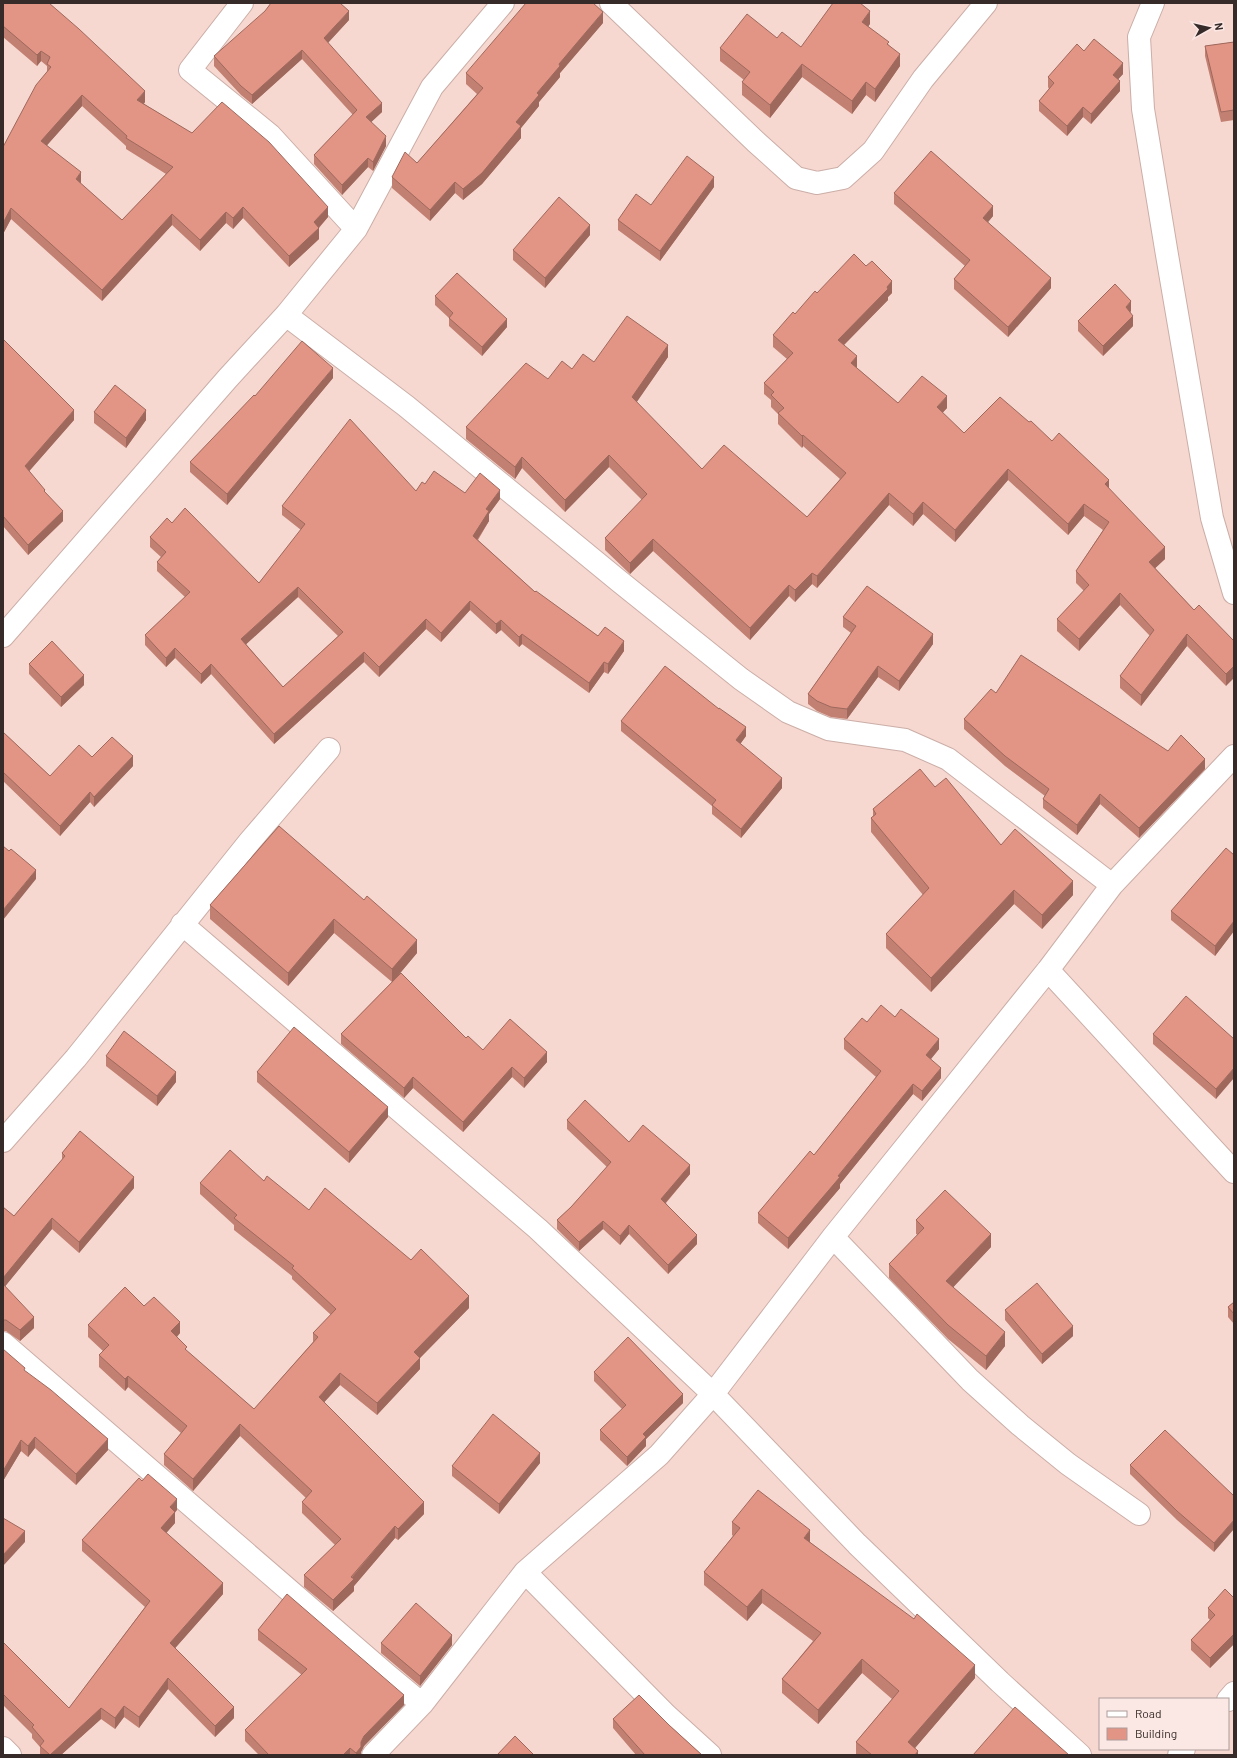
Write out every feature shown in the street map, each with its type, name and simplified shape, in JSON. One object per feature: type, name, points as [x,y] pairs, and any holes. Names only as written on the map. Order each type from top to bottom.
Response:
[{"type":"street","points":[[242,3],[190,70],[270,135],[356,229]]},
{"type":"street","points":[[3,636],[228,378],[286,315],[356,229],[432,88],[502,3]]},
{"type":"street","points":[[611,3],[756,142],[796,178],[817,183],[843,178],[873,151],[923,79],[986,3]]},
{"type":"street","points":[[1153,3],[1139,37],[1143,109],[1212,518],[1234,593]]},
{"type":"street","points":[[286,315],[406,406],[643,601],[741,679],[788,712],[828,729],[905,740],[948,759],[1112,885]]},
{"type":"street","points":[[3,1141],[76,1058],[182,924],[250,841],[329,749]]},
{"type":"street","points":[[373,1755],[422,1704],[525,1572],[659,1455],[713,1394],[833,1237],[1048,970],[1112,885],[1234,756]]},
{"type":"street","points":[[182,924],[538,1229],[713,1394],[857,1544],[1000,1682],[1080,1755]]},
{"type":"street","points":[[1048,970],[1234,1172]]},
{"type":"street","points":[[833,1237],[970,1380],[1020,1425],[1068,1464],[1139,1514]]},
{"type":"street","points":[[3,1343],[422,1704]]},
{"type":"street","points":[[525,1572],[666,1715],[710,1755]]},
{"type":"street","points":[[3,1748],[10,1755]]},
{"type":"building","points":[[3,3],[49,3],[145,91],[137,100],[192,133],[222,102],[269,142],[328,207],[314,222],[319,228],[289,256],[243,207],[233,218],[226,212],[200,240],[172,214],[102,290],[11,208],[3,223],[3,147],[36,85],[51,67],[47,64],[50,57],[41,51],[37,55],[3,26]],"holes":[[[82,95],[127,136],[126,138],[173,167],[122,220],[76,179],[81,172],[41,141]]]},
{"type":"building","points":[[271,3],[340,3],[349,11],[324,38],[382,103],[366,117],[386,136],[373,162],[368,158],[342,185],[314,155],[357,110],[302,50],[252,95],[241,86],[214,56],[265,11]]},
{"type":"building","points":[[526,3],[593,3],[603,12],[559,64],[560,66],[537,93],[539,95],[516,122],[521,126],[482,173],[463,189],[455,182],[430,210],[392,177],[405,152],[417,163],[483,88],[466,73]]},
{"type":"building","points":[[833,3],[860,3],[870,11],[862,22],[889,42],[887,44],[900,54],[875,89],[866,82],[852,101],[802,64],[770,105],[742,82],[750,72],[720,48],[747,14],[777,38],[782,32],[801,47]]},
{"type":"building","points":[[1094,39],[1123,63],[1113,75],[1120,81],[1091,114],[1083,107],[1067,126],[1039,101],[1054,83],[1048,77],[1077,44],[1084,51]]},
{"type":"building","points":[[1234,42],[1234,110],[1221,112],[1205,46]]},
{"type":"building","points":[[931,151],[993,206],[983,218],[1051,278],[1008,327],[954,279],[970,260],[894,193]]},
{"type":"building","points":[[687,156],[714,177],[660,251],[618,220],[636,194],[651,205]]},
{"type":"building","points":[[559,197],[590,225],[545,278],[513,250]]},
{"type":"building","points":[[854,254],[866,266],[872,261],[892,281],[887,287],[888,289],[838,340],[857,356],[851,363],[898,403],[922,376],[947,396],[937,407],[964,433],[1000,397],[1029,422],[1031,421],[1052,441],[1059,433],[1109,480],[1105,484],[1165,547],[1149,562],[1194,610],[1199,605],[1234,641],[1234,666],[1226,674],[1187,634],[1141,695],[1120,676],[1154,630],[1120,593],[1079,639],[1057,619],[1089,585],[1076,571],[1109,522],[1084,504],[1068,524],[1008,469],[955,530],[923,502],[913,514],[889,493],[817,576],[812,573],[795,590],[789,585],[750,628],[653,539],[630,563],[605,538],[647,494],[609,455],[565,500],[522,457],[515,467],[466,427],[526,363],[548,379],[562,361],[572,369],[583,354],[594,362],[627,316],[668,345],[632,397],[702,469],[724,445],[807,517],[846,473],[803,435],[802,436],[778,413],[784,408],[771,395],[774,392],[764,383],[793,353],[773,335],[793,312],[795,314],[815,291],[817,293]]},
{"type":"building","points":[[457,273],[507,319],[482,347],[449,318],[453,313],[435,296]]},
{"type":"building","points":[[1115,284],[1131,301],[1126,307],[1133,316],[1103,346],[1078,321]]},
{"type":"building","points":[[3,339],[74,410],[25,466],[45,490],[44,491],[63,511],[28,545],[3,516]]},
{"type":"building","points":[[302,341],[333,368],[227,494],[190,462],[254,395],[255,396]]},
{"type":"building","points":[[115,385],[146,410],[126,438],[94,412]]},
{"type":"building","points":[[350,419],[416,491],[422,482],[425,484],[434,471],[465,493],[480,473],[500,490],[486,509],[489,511],[473,536],[535,592],[536,591],[598,636],[605,627],[624,641],[608,664],[604,662],[589,683],[522,634],[519,637],[501,620],[496,624],[470,601],[441,633],[426,619],[379,667],[364,652],[274,734],[211,664],[201,674],[175,648],[166,658],[145,635],[190,592],[157,562],[166,552],[150,537],[167,518],[172,523],[185,508],[259,583],[305,524],[282,506]],"holes":[[[298,587],[343,632],[283,687],[241,639]]]},
{"type":"building","points":[[867,586],[933,634],[899,681],[878,666],[847,709],[831,707],[817,701],[808,694],[856,626],[843,617]]},
{"type":"building","points":[[52,641],[84,675],[61,697],[29,664]]},
{"type":"building","points":[[1021,655],[1168,751],[1181,735],[1205,759],[1139,828],[1100,794],[1077,825],[1043,799],[1049,789],[1005,756],[964,719],[991,689],[996,693]]},
{"type":"building","points":[[665,666],[719,709],[746,727],[736,740],[782,778],[741,829],[712,805],[716,800],[621,721]]},
{"type":"building","points":[[3,732],[50,776],[79,745],[92,757],[112,737],[133,756],[94,797],[90,792],[60,826],[3,772]]},
{"type":"building","points":[[920,769],[935,787],[946,778],[1001,845],[1015,829],[1073,881],[1042,915],[1014,890],[931,978],[886,934],[929,888],[871,818],[876,814],[873,809]]},
{"type":"building","points":[[279,826],[364,900],[367,896],[417,940],[392,969],[334,919],[288,973],[210,905]]},
{"type":"building","points":[[3,846],[9,851],[11,849],[36,870],[3,910]]},
{"type":"building","points":[[1226,848],[1234,855],[1234,921],[1215,946],[1171,911]]},
{"type":"building","points":[[401,973],[466,1038],[468,1036],[483,1050],[510,1019],[547,1052],[524,1078],[512,1067],[463,1122],[413,1077],[404,1088],[341,1034]]},
{"type":"building","points":[[1186,996],[1234,1039],[1234,1068],[1216,1089],[1153,1034]]},
{"type":"building","points":[[881,1005],[895,1017],[901,1009],[939,1039],[926,1055],[941,1068],[922,1091],[913,1084],[838,1176],[840,1177],[788,1238],[758,1213],[810,1151],[814,1155],[881,1071],[844,1039],[862,1018],[867,1022]]},
{"type":"building","points":[[294,1027],[388,1107],[349,1152],[257,1072]]},
{"type":"building","points":[[124,1031],[176,1072],[157,1096],[106,1056]]},
{"type":"building","points":[[585,1100],[629,1142],[643,1125],[690,1165],[661,1199],[697,1235],[668,1265],[629,1225],[620,1236],[603,1221],[579,1242],[557,1220],[571,1207],[611,1162],[567,1120]]},
{"type":"building","points":[[80,1131],[134,1177],[79,1242],[52,1218],[3,1278],[3,1207],[14,1216],[65,1156],[62,1153]]},
{"type":"building","points":[[230,1150],[264,1181],[267,1176],[309,1210],[325,1188],[411,1260],[421,1249],[469,1296],[414,1352],[420,1358],[377,1403],[340,1373],[319,1397],[424,1502],[398,1529],[395,1526],[351,1577],[354,1579],[333,1600],[304,1575],[341,1539],[302,1502],[312,1491],[240,1424],[193,1479],[164,1454],[187,1426],[128,1376],[125,1379],[99,1355],[109,1345],[88,1325],[125,1287],[144,1306],[154,1297],[180,1322],[171,1331],[187,1347],[185,1349],[254,1409],[318,1337],[313,1333],[336,1309],[292,1268],[294,1266],[234,1218],[237,1215],[200,1183]]},
{"type":"building","points":[[945,1190],[991,1234],[946,1281],[1005,1332],[986,1356],[948,1325],[889,1264],[924,1228],[916,1220]]},
{"type":"building","points":[[1037,1283],[1073,1326],[1042,1354],[1005,1310]]},
{"type":"building","points":[[3,1284],[34,1317],[20,1330],[6,1320],[3,1320]]},
{"type":"building","points":[[1234,1302],[1234,1314],[1228,1307]]},
{"type":"building","points":[[628,1337],[683,1394],[643,1434],[646,1437],[627,1457],[600,1430],[626,1405],[594,1372]]},
{"type":"building","points":[[3,1349],[25,1368],[24,1370],[51,1390],[108,1439],[76,1474],[35,1437],[28,1446],[21,1440],[3,1471]]},
{"type":"building","points":[[493,1414],[540,1453],[499,1504],[452,1466]]},
{"type":"building","points":[[1165,1430],[1234,1496],[1234,1520],[1214,1543],[1177,1511],[1130,1465]]},
{"type":"building","points":[[148,1474],[177,1499],[170,1507],[175,1512],[161,1528],[223,1583],[170,1643],[234,1707],[215,1726],[168,1678],[139,1717],[124,1706],[115,1718],[101,1708],[50,1755],[40,1746],[44,1741],[32,1727],[34,1725],[3,1694],[3,1642],[69,1708],[150,1601],[82,1540],[139,1478],[142,1481]]},
{"type":"building","points":[[758,1490],[810,1530],[804,1538],[914,1619],[917,1614],[975,1665],[908,1742],[918,1751],[915,1755],[872,1755],[856,1742],[899,1691],[862,1659],[818,1710],[782,1679],[821,1633],[762,1589],[747,1607],[704,1572],[740,1528],[732,1522]]},
{"type":"building","points":[[3,1518],[25,1531],[3,1555]]},
{"type":"building","points":[[1225,1589],[1234,1598],[1234,1634],[1210,1658],[1191,1640],[1215,1615],[1208,1608]]},
{"type":"building","points":[[287,1594],[404,1695],[364,1736],[361,1742],[361,1747],[356,1753],[350,1748],[343,1755],[269,1755],[245,1730],[307,1669],[258,1630]]},
{"type":"building","points":[[416,1603],[452,1635],[420,1676],[381,1643]]},
{"type":"building","points":[[639,1695],[702,1755],[645,1755],[613,1719]]},
{"type":"building","points":[[1015,1707],[1069,1755],[973,1755]]},
{"type":"building","points":[[515,1736],[534,1755],[497,1755]]}]
